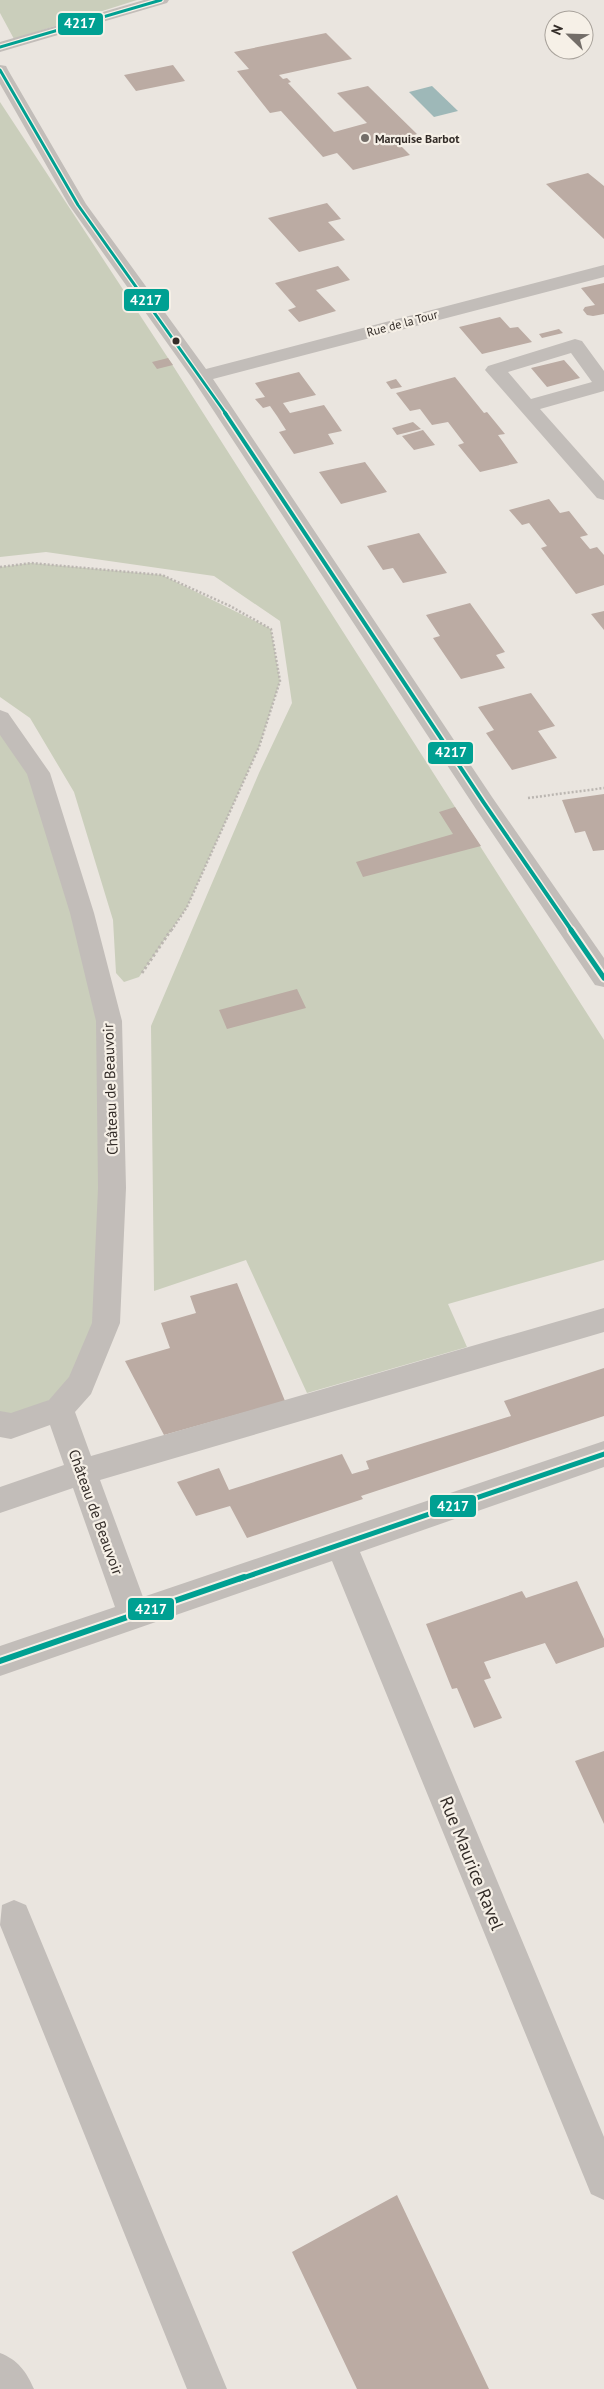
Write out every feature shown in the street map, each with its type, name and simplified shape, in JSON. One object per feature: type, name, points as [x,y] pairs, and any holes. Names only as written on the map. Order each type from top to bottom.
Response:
[{"type":"street","points":[[0,47],[161,0]]},
{"type":"street","points":[[0,70],[78,205],[201,376],[484,803],[604,978]]},
{"type":"street","name":"Rue de la Tour","points":[[201,376],[604,271]]},
{"type":"street","points":[[526,406],[604,385],[575,345],[495,370],[526,406],[604,494]]},
{"type":"street","name":"Château de Beauvoir","points":[[0,718],[38,773],[82,913],[109,1021],[112,1188],[106,1323],[81,1385],[59,1409],[11,1426],[0,1424]]},
{"type":"street","points":[[0,1500],[82,1472],[604,1320]]},
{"type":"street","name":"Château de Beauvoir","points":[[59,1409],[134,1615]]},
{"type":"street","points":[[0,1661],[604,1454]]},
{"type":"street","name":"Rue Maurice Ravel","points":[[341,1544],[604,2181]]},
{"type":"street","points":[[14,1917],[207,2389]]},
{"type":"street","points":[[0,2372],[14,2389]]},
{"type":"path","points":[[0,567],[31,563],[162,575],[230,606],[271,629],[280,681],[259,747],[187,907],[109,1021]]},
{"type":"path","points":[[484,803],[604,788]]},
{"type":"green space","points":[[0,0],[137,0],[14,39],[0,13]]},
{"type":"green space","points":[[0,102],[168,358],[604,1040],[604,1260],[448,1304],[467,1347],[307,1393],[246,1260],[154,1291],[151,1026],[259,773],[292,703],[280,621],[214,576],[46,552],[0,557]]},
{"type":"green space","points":[[31,563],[162,575],[271,629],[280,681],[259,747],[187,907],[139,977],[124,982],[116,973],[113,920],[74,792],[30,718],[0,697],[0,567]]},
{"type":"green space","points":[[0,718],[38,773],[109,1021],[106,1323],[81,1385],[0,1424]]},
{"type":"water","points":[[432,86],[458,111],[434,117],[409,92]]},
{"type":"building","points":[[326,33],[352,59],[279,75],[291,82],[288,83],[334,132],[367,123],[337,93],[368,86],[417,134],[396,141],[410,155],[353,170],[337,153],[323,157],[281,111],[270,113],[237,71],[249,69],[234,52]]},
{"type":"building","points":[[173,65],[185,81],[136,91],[124,75]]},
{"type":"building","points":[[588,173],[604,186],[604,239],[546,184]]},
{"type":"building","points":[[327,203],[341,219],[328,222],[345,240],[299,252],[268,218]]},
{"type":"building","points":[[338,266],[350,280],[316,290],[336,311],[299,322],[288,310],[296,307],[275,283]]},
{"type":"building","points":[[604,283],[604,314],[587,315],[583,310],[585,307],[595,305],[581,288]]},
{"type":"building","points":[[500,317],[510,328],[518,327],[532,342],[482,354],[459,327]]},
{"type":"building","points":[[559,329],[563,333],[542,338],[539,334]]},
{"type":"building","points":[[168,358],[173,365],[157,369],[152,362]]},
{"type":"building","points":[[564,360],[580,378],[547,387],[531,368]]},
{"type":"building","points":[[299,372],[316,395],[283,403],[290,413],[324,405],[342,431],[328,434],[334,444],[294,454],[279,432],[286,430],[270,406],[263,408],[255,399],[265,397],[255,383]]},
{"type":"building","points":[[455,377],[484,413],[487,412],[505,434],[498,435],[518,463],[480,472],[458,445],[464,443],[448,422],[432,425],[420,409],[410,411],[396,393]]},
{"type":"building","points":[[396,379],[402,387],[391,389],[386,382]]},
{"type":"building","points":[[413,422],[421,429],[397,435],[392,428]]},
{"type":"building","points":[[423,430],[435,445],[414,450],[402,436]]},
{"type":"building","points":[[365,462],[387,492],[341,504],[319,472]]},
{"type":"building","points":[[549,499],[560,513],[569,511],[588,535],[580,537],[590,549],[597,547],[604,555],[604,585],[576,594],[541,548],[547,546],[529,523],[522,525],[509,510]]},
{"type":"building","points":[[419,533],[447,573],[403,583],[393,568],[383,570],[367,546]]},
{"type":"building","points":[[470,603],[505,652],[496,655],[505,668],[461,679],[433,638],[440,636],[426,615]]},
{"type":"building","points":[[604,611],[604,630],[591,614]]},
{"type":"building","points":[[531,693],[555,726],[538,731],[557,758],[512,770],[486,733],[494,730],[478,707]]},
{"type":"building","points":[[604,794],[604,850],[593,851],[585,831],[575,833],[562,800]]},
{"type":"building","points":[[455,807],[481,846],[363,877],[356,862],[453,834],[439,812]]},
{"type":"building","points":[[297,989],[306,1008],[227,1029],[219,1010]]},
{"type":"building","points":[[237,1283],[285,1401],[164,1435],[125,1361],[170,1348],[161,1323],[196,1313],[190,1296]]},
{"type":"building","points":[[604,1368],[604,1416],[361,1496],[363,1499],[247,1538],[230,1506],[196,1516],[177,1482],[219,1468],[229,1490],[342,1454],[352,1474],[369,1469],[366,1461],[511,1416],[504,1401]]},
{"type":"building","points":[[577,1581],[604,1639],[604,1647],[556,1664],[545,1643],[484,1662],[491,1678],[484,1680],[502,1718],[474,1728],[457,1688],[452,1689],[426,1624],[522,1591],[526,1598]]},
{"type":"building","points":[[604,1751],[604,1824],[575,1761]]},
{"type":"building","points":[[397,2195],[489,2389],[357,2389],[292,2252]]},
{"type":"transit line","name":"4217","points":[[0,47],[161,0]]},
{"type":"transit line","name":"4217","points":[[0,70],[78,205],[201,376],[484,803],[604,978]]},
{"type":"transit line","name":"4217","points":[[0,1661],[604,1454]]},
{"type":"place","name":"Marquise Barbot","points":[[365,138]]}]
